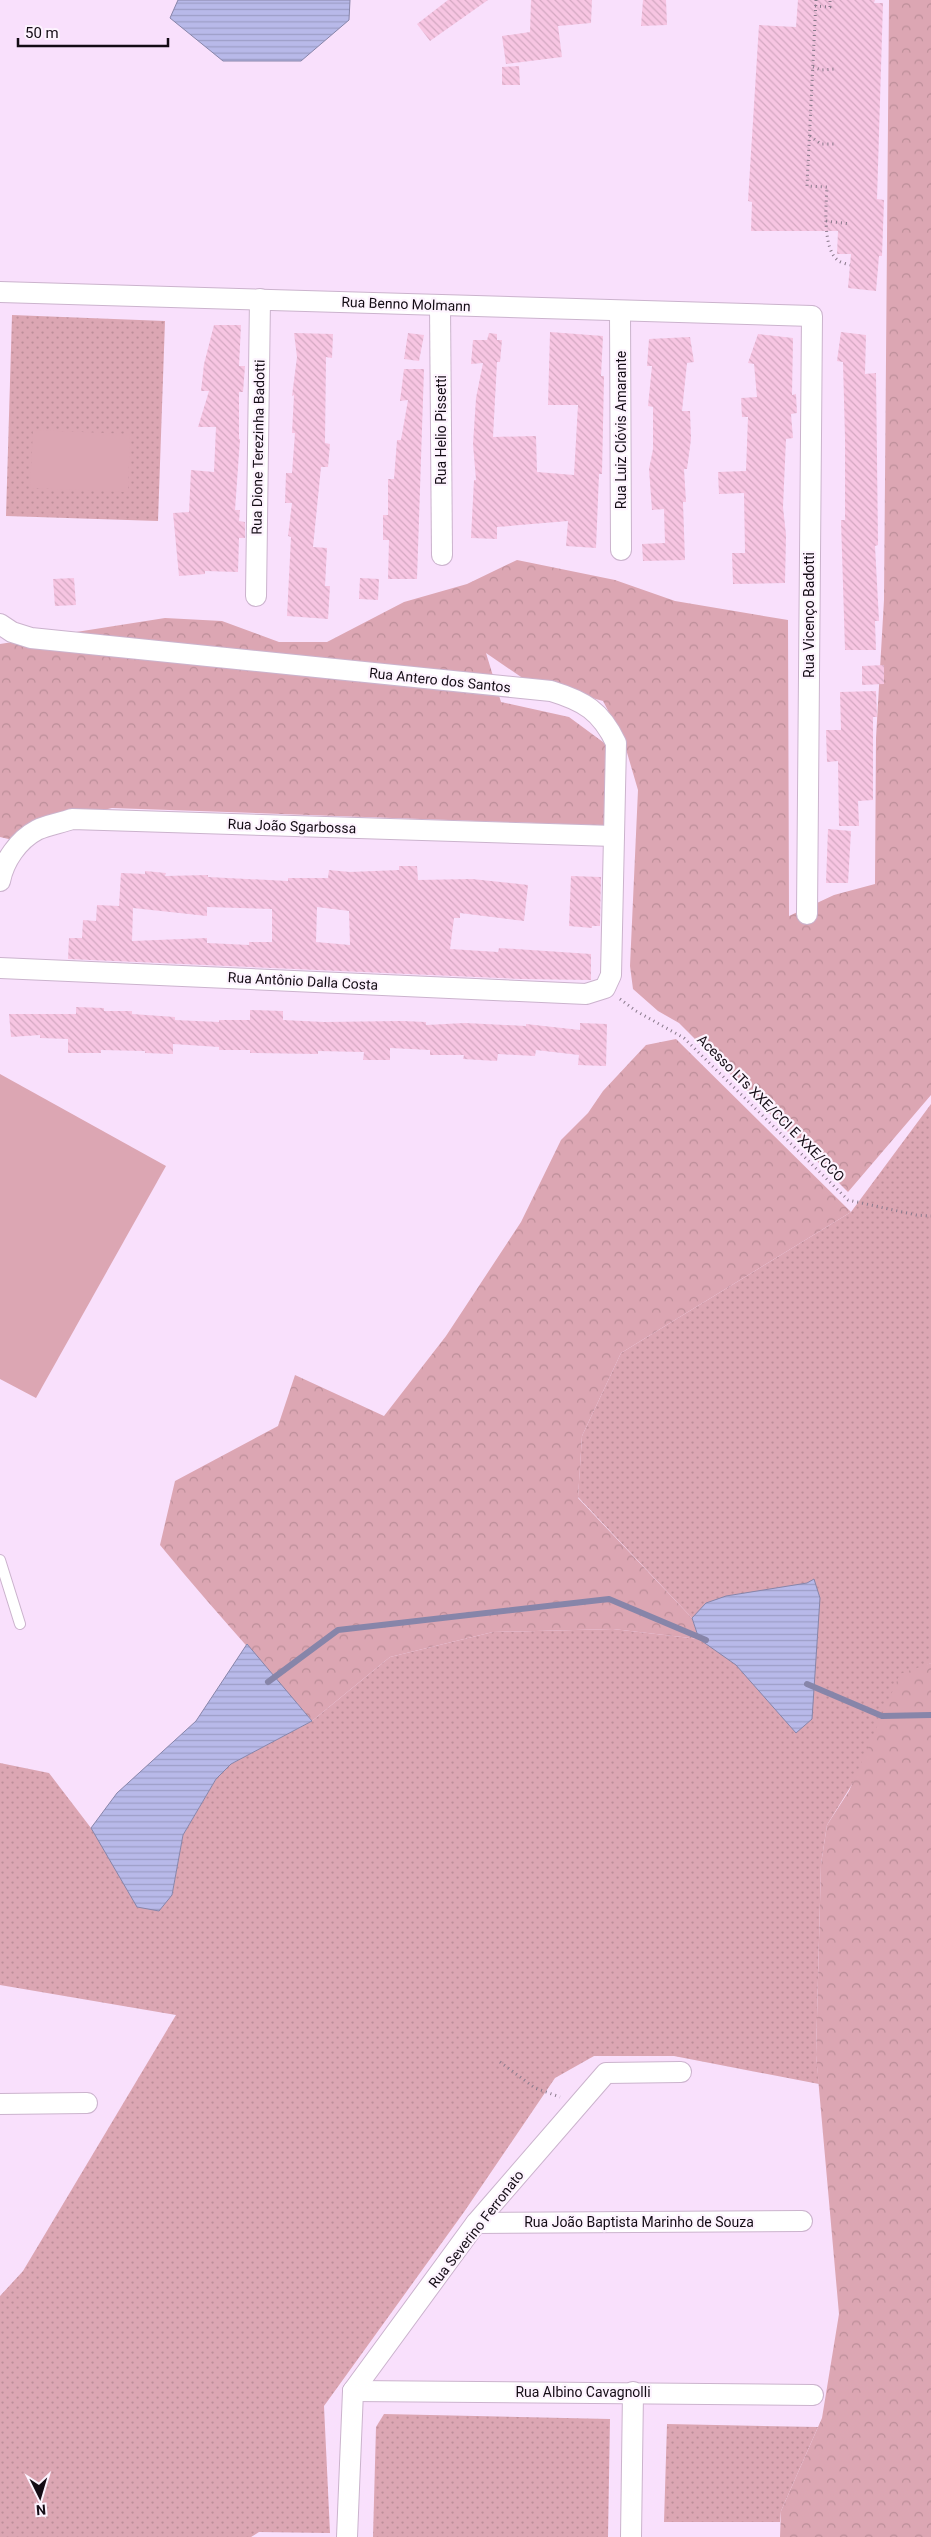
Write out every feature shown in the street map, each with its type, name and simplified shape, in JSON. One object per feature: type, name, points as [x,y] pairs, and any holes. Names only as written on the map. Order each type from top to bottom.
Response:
[{"type":"street","name":"Rua Benno Molmann","points":[[0,292],[812,316]]},
{"type":"street","name":"Rua Dione Terezinha Badotti","points":[[256,596],[260,299]]},
{"type":"street","name":"Rua Helio Pissetti","points":[[440,305],[442,555]]},
{"type":"street","name":"Rua Luiz Clóvis Amarante","points":[[620,311],[621,550]]},
{"type":"street","name":"Rua Vicenço Badotti","points":[[807,914],[812,316]]},
{"type":"street","name":"Rua Antero dos Santos","points":[[0,624],[12,632],[31,638],[541,690],[574,698],[593,710],[606,723],[616,743],[612,974],[605,988]]},
{"type":"street","name":"Rua João Sgarbossa","points":[[0,881],[2,869],[18,845],[37,830],[72,819],[614,836]]},
{"type":"street","name":"Rua Antônio Dalla Costa","points":[[0,968],[586,994],[605,988]]},
{"type":"street","name":"Rua Severino Ferronato","points":[[354,2391],[476,2223],[606,2073],[681,2072]]},
{"type":"street","points":[[0,2104],[87,2103]]},
{"type":"street","name":"Rua João Baptista Marinho de Souza","points":[[476,2223],[802,2221]]},
{"type":"street","points":[[347,2537],[354,2391]]},
{"type":"street","name":"Rua Albino Cavagnolli","points":[[354,2391],[813,2395]]},
{"type":"street","points":[[631,2537],[633,2392]]},
{"type":"lane","points":[[0,1560],[20,1624]]},
{"type":"path","points":[[816,0],[807,186],[827,187],[826,231],[831,252],[838,260],[850,265]]},
{"type":"path","points":[[815,6],[830,7],[830,0]]},
{"type":"path","points":[[813,67],[820,70],[836,69]]},
{"type":"path","points":[[810,135],[821,144],[834,144]]},
{"type":"path","points":[[826,221],[850,224]]},
{"type":"path","name":"Acesso LTs XXE/CCI E XXE/CCO","points":[[605,988],[636,1011],[684,1038],[848,1200],[916,1215],[931,1216]]},
{"type":"path","points":[[500,2062],[535,2088],[579,2104]]},
{"type":"green space","points":[[889,0],[931,0],[931,1095],[848,1192],[679,1023],[658,1011],[633,989],[630,966],[638,790],[623,739],[603,701],[524,679],[486,653],[501,702],[569,717],[607,745],[619,826],[112,808],[43,825],[17,841],[0,837],[0,644],[165,618],[222,621],[279,642],[327,642],[404,602],[467,584],[517,560],[615,580],[675,601],[788,620],[789,916],[834,895],[875,884],[876,738],[884,600]]},
{"type":"green space","points":[[12,315],[165,321],[158,521],[6,516]]},
{"type":"green space","points":[[33,430],[130,434],[128,492],[30,488]]},
{"type":"green space","points":[[676,1039],[851,1212],[621,1353],[582,1436],[578,1498],[692,1618],[699,1639],[613,1629],[493,1632],[390,1657],[312,1721],[160,1545],[175,1481],[278,1426],[295,1375],[384,1416],[446,1336],[521,1222],[561,1140],[588,1113],[603,1091],[646,1045]]},
{"type":"green space","points":[[0,1074],[166,1166],[36,1398],[0,1379]]},
{"type":"green space","points":[[931,1104],[931,1663],[925,1666],[827,1825],[821,1864],[816,2055],[819,2084],[674,2056],[594,2056],[555,2078],[464,2212],[324,2406],[330,2533],[259,2532],[251,2537],[0,2537],[0,2296],[23,2271],[176,2015],[0,1985],[0,1763],[49,1773],[91,1828],[172,1895],[183,1835],[216,1779],[231,1764],[312,1721],[390,1657],[493,1632],[613,1629],[699,1639],[692,1618],[578,1497],[582,1436],[621,1353],[851,1212]]},
{"type":"green space","points":[[931,1663],[931,2537],[780,2537],[781,2511],[822,2418],[839,2314],[816,2055],[821,1864],[827,1825],[849,1791],[900,1674]]},
{"type":"green space","points":[[384,2414],[610,2419],[608,2537],[373,2537],[376,2427]]},
{"type":"green space","points":[[667,2424],[818,2427],[781,2511],[780,2522],[664,2522]]},
{"type":"water","points":[[178,0],[350,0],[349,20],[301,61],[223,61],[170,18]]},
{"type":"water","points":[[814,1579],[820,1598],[812,1719],[796,1733],[736,1665],[699,1639],[692,1618],[706,1603],[726,1596],[807,1583]]},
{"type":"water","points":[[247,1644],[312,1721],[231,1764],[216,1779],[183,1835],[172,1895],[159,1911],[137,1907],[91,1828],[117,1793],[196,1721]]},
{"type":"building","points":[[448,0],[488,0],[430,41],[417,24]]},
{"type":"building","points":[[531,0],[592,0],[591,23],[558,26],[562,57],[506,64],[502,36],[530,32]]},
{"type":"building","points":[[643,0],[666,0],[667,25],[641,26]]},
{"type":"building","points":[[798,0],[875,0],[874,3],[883,3],[877,199],[884,200],[882,256],[879,256],[876,291],[848,288],[851,254],[837,254],[838,231],[751,231],[752,202],[748,201],[759,25],[796,27]]},
{"type":"building","points":[[519,66],[520,85],[502,85],[502,67]]},
{"type":"building","points":[[214,325],[241,325],[239,366],[245,366],[243,392],[239,392],[240,439],[235,510],[240,510],[239,521],[245,522],[245,538],[239,538],[238,572],[205,571],[205,574],[179,576],[173,513],[189,512],[191,470],[214,472],[216,427],[198,427],[209,391],[201,391],[204,364]]},
{"type":"building","points":[[550,332],[603,336],[601,376],[604,376],[602,474],[599,474],[596,548],[566,546],[568,521],[497,527],[497,539],[471,538],[474,480],[476,480],[473,444],[476,398],[483,363],[471,364],[473,340],[487,340],[489,333],[497,334],[497,340],[502,340],[500,362],[497,362],[493,437],[536,436],[537,472],[574,475],[578,405],[548,405]]},
{"type":"building","points":[[841,332],[866,335],[865,374],[876,373],[878,545],[875,546],[879,621],[875,621],[876,650],[845,650],[841,520],[845,520],[843,362],[837,361]]},
{"type":"building","points":[[294,333],[333,334],[332,358],[326,357],[325,443],[330,444],[328,467],[321,467],[313,547],[327,548],[325,586],[330,586],[328,619],[287,616],[291,537],[288,536],[292,503],[285,503],[286,473],[292,473],[295,433],[292,433],[294,395],[292,396],[297,357]]},
{"type":"building","points":[[408,333],[424,335],[419,361],[404,359]]},
{"type":"building","points":[[758,334],[793,338],[792,395],[796,394],[797,413],[791,414],[793,438],[786,439],[783,507],[786,535],[785,583],[733,584],[732,553],[745,553],[744,493],[719,494],[718,472],[746,471],[748,417],[742,417],[741,398],[757,397],[754,364],[748,363]]},
{"type":"building","points":[[690,337],[694,362],[687,363],[682,411],[690,411],[691,439],[687,469],[684,469],[686,502],[683,502],[685,560],[643,561],[642,544],[665,543],[664,509],[652,510],[649,469],[653,449],[653,407],[648,406],[652,366],[647,366],[649,339]]},
{"type":"building","points":[[404,369],[424,369],[417,579],[388,579],[389,540],[383,540],[383,515],[388,515],[388,479],[394,479],[397,440],[401,440],[408,400],[400,401]]},
{"type":"building","points":[[74,578],[76,605],[55,606],[53,579]]},
{"type":"building","points":[[360,578],[379,579],[378,600],[359,599]]},
{"type":"building","points":[[884,665],[884,684],[862,685],[862,666]]},
{"type":"building","points":[[876,691],[877,717],[873,717],[873,800],[858,801],[859,826],[839,826],[838,761],[827,762],[826,730],[841,730],[840,692]]},
{"type":"building","points":[[828,829],[851,831],[848,883],[826,883]]},
{"type":"building","points":[[399,866],[417,866],[418,880],[472,879],[528,885],[524,921],[460,913],[460,918],[454,918],[450,949],[498,952],[499,948],[591,954],[591,980],[520,979],[68,959],[69,938],[82,938],[83,920],[96,921],[97,905],[119,906],[121,873],[145,874],[145,871],[166,873],[165,876],[208,875],[208,877],[288,881],[288,878],[328,878],[329,870],[350,872],[399,870]],"holes":[[[207,907],[272,909],[272,942],[249,942],[249,945],[207,943],[207,938],[132,941],[133,908],[207,916]],[[317,907],[349,911],[350,945],[316,942]]]},
{"type":"building","points":[[571,876],[601,877],[600,926],[592,926],[592,928],[569,926]]},
{"type":"building","points":[[76,1007],[104,1008],[104,1011],[132,1011],[132,1014],[175,1017],[175,1020],[219,1022],[219,1020],[250,1020],[250,1010],[283,1011],[283,1020],[324,1022],[402,1021],[426,1022],[426,1025],[465,1023],[526,1026],[526,1024],[580,1030],[580,1023],[607,1024],[606,1066],[578,1065],[579,1055],[536,1050],[535,1056],[498,1054],[497,1061],[463,1059],[464,1055],[430,1055],[430,1050],[390,1048],[390,1060],[363,1060],[364,1052],[318,1051],[318,1054],[250,1053],[250,1050],[219,1050],[219,1047],[173,1044],[173,1054],[101,1050],[101,1053],[68,1053],[68,1039],[40,1038],[40,1035],[11,1037],[9,1014],[76,1014]]},
{"type":"waterway","points":[[268,1682],[338,1630],[609,1599],[706,1640]]},
{"type":"waterway","points":[[807,1684],[882,1716],[931,1715]]}]
